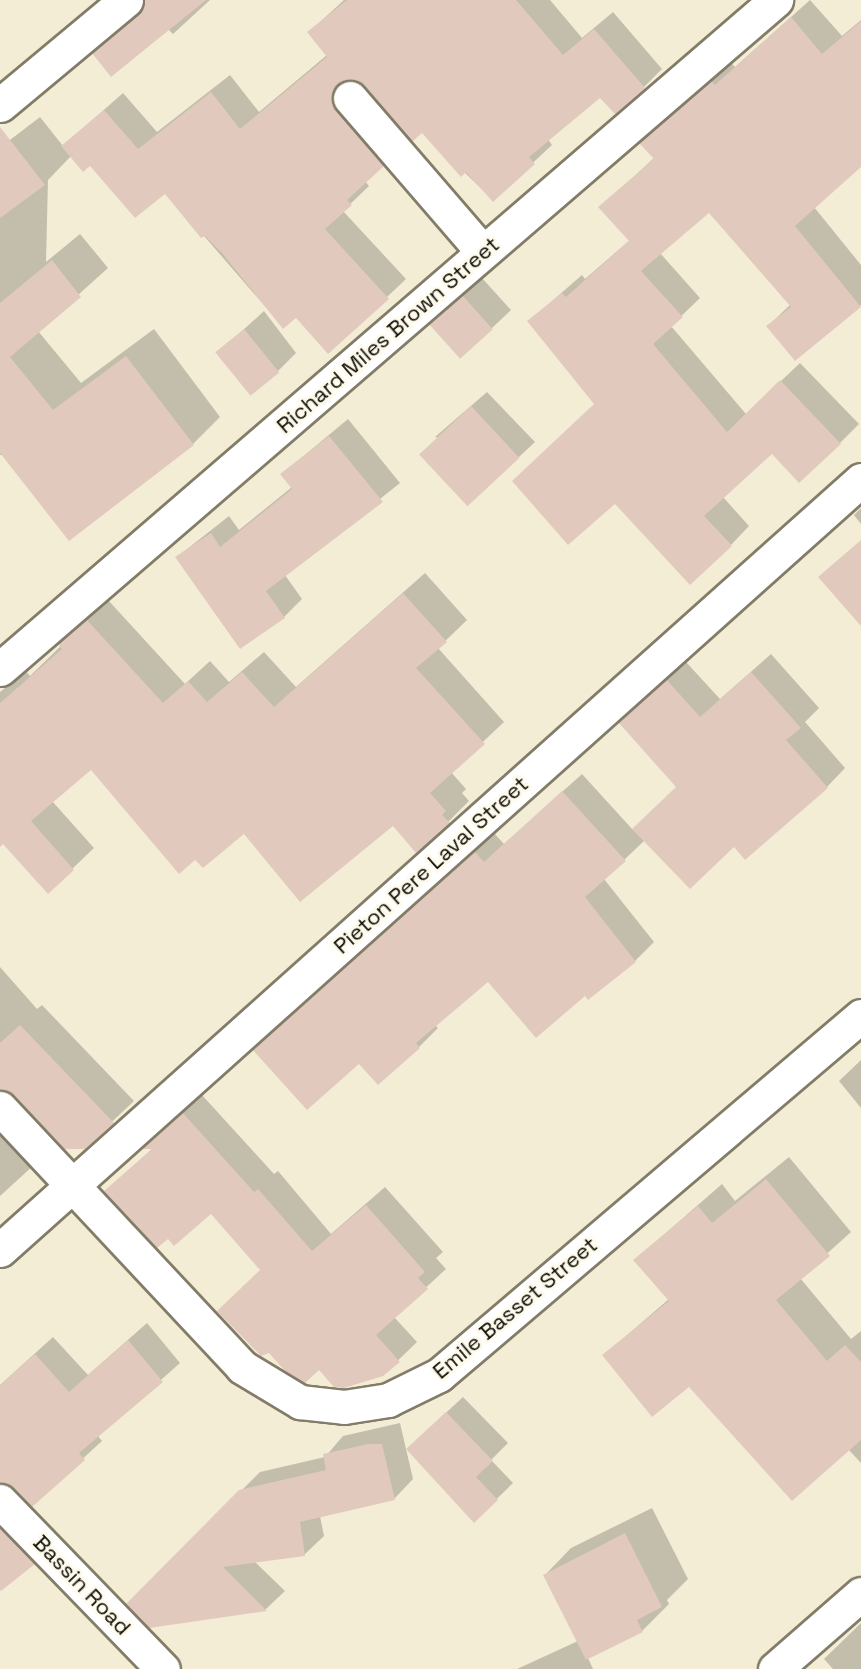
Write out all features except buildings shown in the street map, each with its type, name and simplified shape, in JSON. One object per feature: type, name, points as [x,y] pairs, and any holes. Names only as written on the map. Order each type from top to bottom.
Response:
[{"type":"street","points":[[0,105],[126,0]]},
{"type":"street","name":"Richard Miles Brown Street","points":[[0,669],[776,0]]},
{"type":"street","points":[[350,98],[483,252]]},
{"type":"street","name":"Pieton Pere Laval Street","points":[[0,1250],[861,480]]},
{"type":"street","name":"Emile Basset Street","points":[[0,1108],[71,1187],[242,1367],[300,1402],[344,1407],[388,1400],[439,1375],[861,1016]]},
{"type":"street","name":"Bassin Road","points":[[0,1501],[164,1669]]},
{"type":"street","points":[[776,1669],[861,1594]]}]
